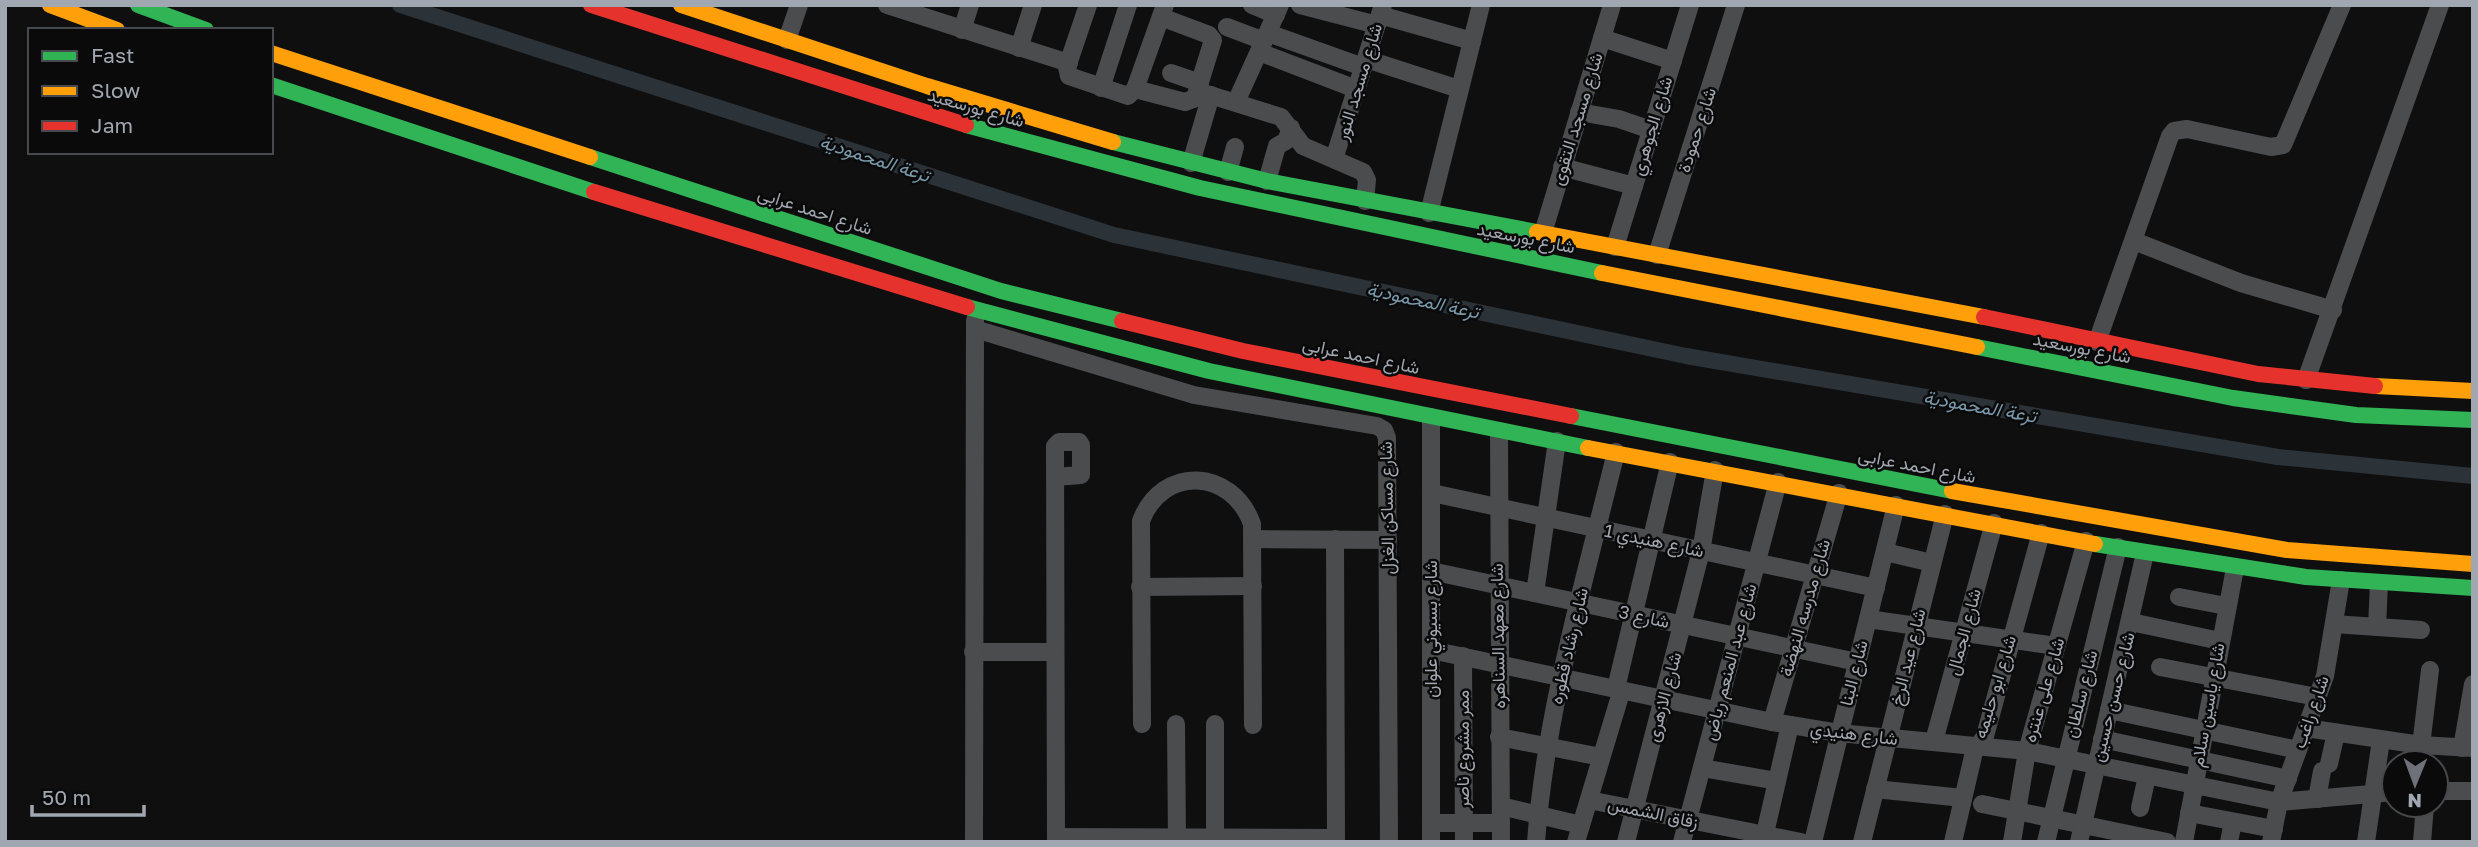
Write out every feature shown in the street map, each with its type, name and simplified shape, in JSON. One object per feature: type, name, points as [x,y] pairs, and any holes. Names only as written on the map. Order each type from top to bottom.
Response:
[{"type":"main road","points":[[50,5],[112,28]]},
{"type":"main road","points":[[138,5],[201,28]]},
{"type":"main road","name":"شارع بورسعيد","points":[[591,5],[857,93],[1021,142],[1296,210],[2233,398],[2356,415],[2473,420]]},
{"type":"main road","name":"شارع بورسعيد","points":[[681,5],[723,12],[788,40],[927,86],[1191,163],[1267,181],[1927,305],[2197,363],[2306,380],[2473,391]]},
{"type":"main road","name":"شارع احمد عرابى","points":[[273,54],[1001,291],[1242,351],[2101,520],[2287,550],[2473,564]]},
{"type":"main road","points":[[273,86],[676,219],[976,309],[1146,356],[1499,431],[2235,568],[2341,580],[2473,588]]},
{"type":"street","points":[[788,40],[799,5]]},
{"type":"street","points":[[887,5],[913,9],[962,30],[1019,48],[1123,96],[1135,89],[1163,11],[1211,37],[1213,46],[1202,92],[1191,163]]},
{"type":"street","points":[[962,30],[970,5]]},
{"type":"street","points":[[1019,48],[1033,5]]},
{"type":"street","points":[[1071,71],[1088,5]]},
{"type":"street","points":[[1101,88],[1128,5]]},
{"type":"street","points":[[1236,102],[1278,10],[1252,5]]},
{"type":"street","points":[[1300,5],[1380,15],[1472,41]]},
{"type":"street","points":[[1429,213],[1481,5]]},
{"type":"street","name":"شارع مسجد التقوى","points":[[1542,233],[1612,5]]},
{"type":"street","name":"شارع الجوهري","points":[[1615,247],[1690,5]]},
{"type":"street","name":"شارع حمودة","points":[[1657,255],[1736,5]]},
{"type":"street","points":[[2097,342],[2166,145],[2174,131],[2187,129],[2277,148],[2283,145],[2342,5]]},
{"type":"street","points":[[2306,380],[2440,5]]},
{"type":"street","name":"شارع مسجد النور","points":[[1334,159],[1380,15]]},
{"type":"street","points":[[1227,27],[1356,89]]},
{"type":"street","points":[[1602,38],[1672,61]]},
{"type":"street","points":[[1263,42],[1365,63],[1459,89]]},
{"type":"street","points":[[1171,73],[1202,92],[1284,118],[1303,146],[1366,176],[1365,201]]},
{"type":"street","points":[[1135,89],[1185,102],[1202,92]]},
{"type":"street","points":[[1579,111],[1619,119],[1651,130]]},
{"type":"street","points":[[1267,181],[1277,146],[1286,141],[1291,128]]},
{"type":"street","points":[[1228,172],[1235,147]]},
{"type":"street","points":[[1562,167],[1634,186]]},
{"type":"street","points":[[2134,241],[2241,283],[2333,310]]},
{"type":"street","points":[[974,842],[976,309]]},
{"type":"street","name":"شارع مساكن الغزل","points":[[975,329],[1194,395],[1381,428],[1387,439],[1389,842]]},
{"type":"street","name":"شارع بسيوني علوان","points":[[1431,417],[1431,842]]},
{"type":"street","name":"شارع معهد السناهره","points":[[1499,431],[1497,507],[1501,842]]},
{"type":"street","points":[[1535,593],[1557,441]]},
{"type":"street","name":"شارع رشاد قطوره","points":[[1536,842],[1548,745],[1560,678],[1616,452]]},
{"type":"street","points":[[1431,822],[1464,823],[1501,814],[1538,815],[1579,833],[1620,696],[1617,684],[1670,461]]},
{"type":"street","name":"شارع الازهرى","points":[[1626,842],[1701,551],[1716,470]]},
{"type":"street","points":[[1055,477],[1056,840],[1336,840],[1335,539]]},
{"type":"street","points":[[1142,724],[1141,521],[1151,502],[1167,487],[1196,481],[1226,488],[1247,510],[1253,539],[1253,725]]},
{"type":"street","name":"شارع عبد المنعم رياض","points":[[1682,842],[1778,482]]},
{"type":"street","name":"شارع هنيدي 1","points":[[1432,493],[1876,588]]},
{"type":"street","name":"شارع مدرسه النهضة","points":[[1772,722],[1839,493]]},
{"type":"street","name":"شارع البنا","points":[[1812,842],[1896,505]]},
{"type":"street","name":"شارع عيد الرخ","points":[[1868,841],[1875,789],[1945,514]]},
{"type":"street","name":"شارع الجمال","points":[[1934,741],[1994,523]]},
{"type":"street","name":"شارع ابو حليمه","points":[[1953,842],[1974,752],[1985,736],[2041,533]]},
{"type":"street","points":[[1253,539],[1388,540]]},
{"type":"street","name":"شارع على عنتره","points":[[2012,842],[2027,751],[2086,541]]},
{"type":"street","name":"شارع سلطان","points":[[2046,842],[2064,759],[2118,547]]},
{"type":"street","points":[[1885,552],[1932,563]]},
{"type":"street","name":"شارع حسن حسين","points":[[2081,833],[2145,552]]},
{"type":"street","name":"شارع ياسين سلام","points":[[2184,842],[2235,568]]},
{"type":"street","name":"شارع 3","points":[[1431,571],[1857,663]]},
{"type":"street","name":"شارع راغب","points":[[2272,835],[2279,802],[2329,658],[2341,580]]},
{"type":"street","points":[[2376,627],[2379,583]]},
{"type":"street","points":[[1140,587],[1253,586]]},
{"type":"street","points":[[2179,597],[2226,606]]},
{"type":"street","points":[[1868,619],[2056,646]]},
{"type":"street","points":[[2131,622],[2220,641]]},
{"type":"street","points":[[2334,624],[2421,630]]},
{"type":"street","name":"شارع هنيدي","points":[[1432,650],[1790,726],[2027,751],[2279,802],[2380,793]]},
{"type":"street","points":[[974,652],[1055,652]]},
{"type":"street","name":"ممر مشروع ناصر","points":[[1463,656],[1464,842]]},
{"type":"street","points":[[2160,667],[2317,697]]},
{"type":"street","points":[[2421,749],[2430,670]]},
{"type":"street","points":[[2467,748],[2473,684]]},
{"type":"street","points":[[2109,710],[2298,750]]},
{"type":"street","points":[[1176,724],[1177,840]]},
{"type":"street","points":[[1215,724],[1215,840]]},
{"type":"street","points":[[1764,839],[1790,726]]},
{"type":"street","points":[[2306,728],[2381,740],[2406,749]]},
{"type":"street","points":[[2317,799],[2336,733]]},
{"type":"street","points":[[1499,737],[1601,757]]},
{"type":"street","points":[[2102,739],[2288,779]]},
{"type":"street","points":[[2367,842],[2381,740]]},
{"type":"street","points":[[1702,768],[1777,781]]},
{"type":"street","points":[[2140,808],[2147,776]]},
{"type":"street","points":[[1875,789],[1963,798]]},
{"type":"street","points":[[2450,791],[2473,791]]},
{"type":"street","name":"زقاق الشمس","points":[[1589,800],[1764,839],[1801,842]]},
{"type":"street","points":[[1982,804],[2052,818],[2081,833],[2167,842]]},
{"type":"street","points":[[2189,813],[2233,822],[2272,835]]},
{"type":"street","points":[[2422,842],[2424,819]]},
{"type":"street","points":[[2229,842],[2233,822]]},
{"type":"waterway","name":"ترعة المحمودية","points":[[400,5],[1114,235],[1686,356],[2278,457],[2473,476]]},
{"type":"traffic: fast","points":[[138,5],[201,28]]},
{"type":"traffic: fast","points":[[273,86],[594,192]]},
{"type":"traffic: fast","points":[[966,125],[1200,188],[1602,273]]},
{"type":"traffic: fast","points":[[1113,142],[1267,181],[1537,232]]},
{"type":"traffic: fast","points":[[590,157],[1001,291],[1122,321]]},
{"type":"traffic: fast","points":[[967,307],[1209,371],[1588,448]]},
{"type":"traffic: fast","points":[[1977,347],[2233,398],[2356,415],[2473,420]]},
{"type":"traffic: fast","points":[[1571,416],[1952,491]]},
{"type":"traffic: fast","points":[[2095,544],[2306,577],[2473,588]]},
{"type":"traffic: slow","points":[[50,5],[112,28]]},
{"type":"traffic: slow","points":[[681,5],[927,86],[1113,142]]},
{"type":"traffic: slow","points":[[273,54],[590,157]]},
{"type":"traffic: slow","points":[[1537,232],[1984,317]]},
{"type":"traffic: slow","points":[[1602,273],[1977,347]]},
{"type":"traffic: slow","points":[[2375,386],[2473,391]]},
{"type":"traffic: slow","points":[[1588,448],[2095,544]]},
{"type":"traffic: slow","points":[[1952,491],[2287,550],[2473,564]]},
{"type":"traffic: jam","points":[[591,5],[966,125]]},
{"type":"traffic: jam","points":[[594,192],[967,307]]},
{"type":"traffic: jam","points":[[1984,317],[2258,374],[2375,386]]},
{"type":"traffic: jam","points":[[1122,321],[1243,351],[1571,416]]}]
